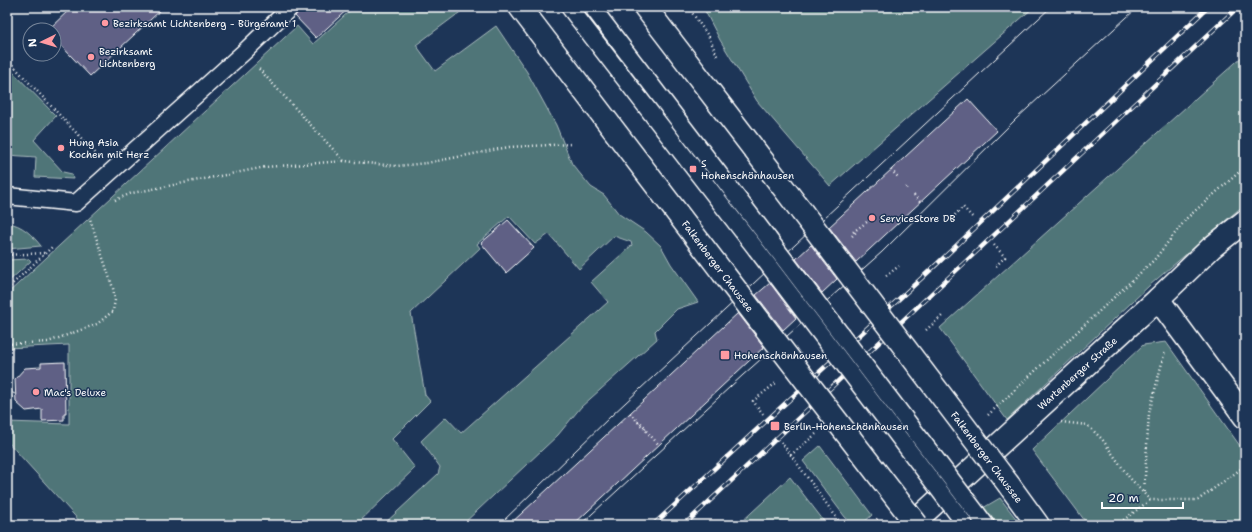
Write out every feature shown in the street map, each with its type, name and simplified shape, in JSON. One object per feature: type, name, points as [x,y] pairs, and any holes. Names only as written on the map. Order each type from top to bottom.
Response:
[{"type":"main road","name":"Falkenberger Chaussee","points":[[520,7],[916,525]]},
{"type":"main road","name":"Falkenberger Chaussee","points":[[645,7],[1038,525]]},
{"type":"main road","name":"Wartenberger Straße","points":[[911,525],[1158,299],[1211,248],[1245,221]]},
{"type":"main road","points":[[1158,299],[1245,417]]},
{"type":"lane","points":[[7,196],[76,203],[244,52],[291,7]]},
{"type":"lane","points":[[569,7],[756,249],[965,524]]},
{"type":"lane","points":[[592,7],[981,519]]},
{"type":"path","points":[[688,7],[709,37],[720,64]]},
{"type":"path","points":[[244,52],[344,161]]},
{"type":"path","points":[[7,59],[111,170]]},
{"type":"path","points":[[110,202],[132,193],[266,167],[344,161],[397,166],[509,147],[572,144]]},
{"type":"path","points":[[986,417],[1154,260],[1187,218],[1245,167]]},
{"type":"path","points":[[891,170],[898,177]]},
{"type":"path","points":[[914,196],[920,202]]},
{"type":"path","points":[[952,218],[963,207],[974,218]]},
{"type":"path","points":[[7,344],[48,342],[98,324],[113,310],[115,300],[113,288],[88,214]]},
{"type":"path","points":[[853,232],[871,219]]},
{"type":"path","points":[[994,245],[1005,257],[994,268]]},
{"type":"path","points":[[7,289],[52,246]]},
{"type":"path","points":[[7,255],[45,253]]},
{"type":"path","points":[[886,276],[899,266]]},
{"type":"path","points":[[926,330],[942,316]]},
{"type":"path","points":[[1144,492],[1149,413],[1167,345]]},
{"type":"path","points":[[764,414],[753,402],[776,383]]},
{"type":"path","points":[[7,391],[15,391],[7,404]]},
{"type":"path","points":[[630,413],[646,428],[645,429],[659,445]]},
{"type":"path","points":[[1057,421],[1087,425],[1102,439],[1128,477],[1150,500]]},
{"type":"path","points":[[791,455],[816,434]]},
{"type":"path","points":[[781,442],[842,525]]},
{"type":"path","points":[[1117,525],[1150,500],[1198,500],[1245,466]]},
{"type":"path","points":[[871,525],[882,514]]},
{"type":"green space","points":[[354,7],[467,7],[416,45],[435,71],[496,26],[527,72],[556,125],[572,164],[591,187],[604,195],[619,214],[646,232],[661,246],[671,264],[698,302],[677,309],[655,331],[657,339],[581,407],[558,435],[462,525],[383,525],[438,474],[440,467],[421,441],[446,417],[461,433],[608,302],[591,282],[632,245],[631,242],[614,236],[579,269],[549,234],[535,244],[509,216],[477,244],[480,248],[411,313],[425,395],[430,401],[392,439],[415,468],[356,525],[83,525],[7,441],[7,422],[69,424],[69,345],[7,348],[7,294],[297,26],[313,44]]},
{"type":"green space","points":[[703,7],[1034,7],[830,186],[757,101],[720,40]]},
{"type":"green space","points":[[1245,54],[1245,204],[1150,285],[1007,420],[940,328]]},
{"type":"green space","points":[[7,66],[56,116],[34,140],[63,172],[72,174],[73,179],[35,177],[36,157],[7,155],[7,99],[10,99],[11,75],[7,74]]},
{"type":"green space","points":[[7,223],[22,228],[41,246],[7,249]]},
{"type":"green space","points":[[29,259],[31,261],[7,283],[7,260]]},
{"type":"green space","points":[[1166,342],[1245,453],[1245,525],[1088,525],[1032,450],[1143,345]]},
{"type":"green space","points":[[820,446],[872,515],[861,525],[854,525],[845,517],[803,461]]},
{"type":"green space","points":[[790,477],[827,525],[738,525]]},
{"type":"green space","points":[[1000,498],[1021,525],[997,525],[983,508]]},
{"type":"building","name":"Bezirksamt Lichtenberg","points":[[72,7],[164,7],[90,76],[62,46],[62,22],[56,22]]},
{"type":"building","points":[[300,7],[350,7],[316,38],[295,16]]},
{"type":"building","points":[[968,99],[997,131],[856,262],[829,227]]},
{"type":"building","points":[[508,220],[534,248],[506,273],[481,243]]},
{"type":"building","points":[[811,245],[837,279],[822,293],[796,259]]},
{"type":"building","points":[[770,283],[796,318],[783,330],[756,295]]},
{"type":"building","points":[[738,313],[764,347],[573,525],[509,525]]},
{"type":"building","points":[[65,362],[66,413],[64,413],[64,420],[42,421],[42,409],[26,411],[16,402],[15,379],[25,368],[41,367],[41,363]]},
{"type":"tram line","points":[[499,525],[611,416],[1051,7]]},
{"type":"tram line","points":[[580,525],[743,375],[882,252],[1016,119],[1138,7]]},
{"type":"railway","points":[[653,525],[937,264],[1208,7]]},
{"type":"railway","points":[[684,525],[1238,7]]},
{"type":"place","name":"Bezirksamt Lichtenberg - Bürgeramt 1","points":[[105,23]]},
{"type":"place","name":"Bezirksamt Lichtenberg","points":[[91,57]]},
{"type":"place","name":"Hung Asia Kochen mit Herz","points":[[61,148]]},
{"type":"place","name":"S Hohenschönhausen","points":[[693,169]]},
{"type":"place","name":"ServiceStore DB","points":[[872,218]]},
{"type":"place","name":"Hohenschönhausen","points":[[725,355]]},
{"type":"place","name":"Mac's Deluxe","points":[[36,392]]},
{"type":"place","name":"Berlin-Hohenschönhausen","points":[[775,426]]}]
